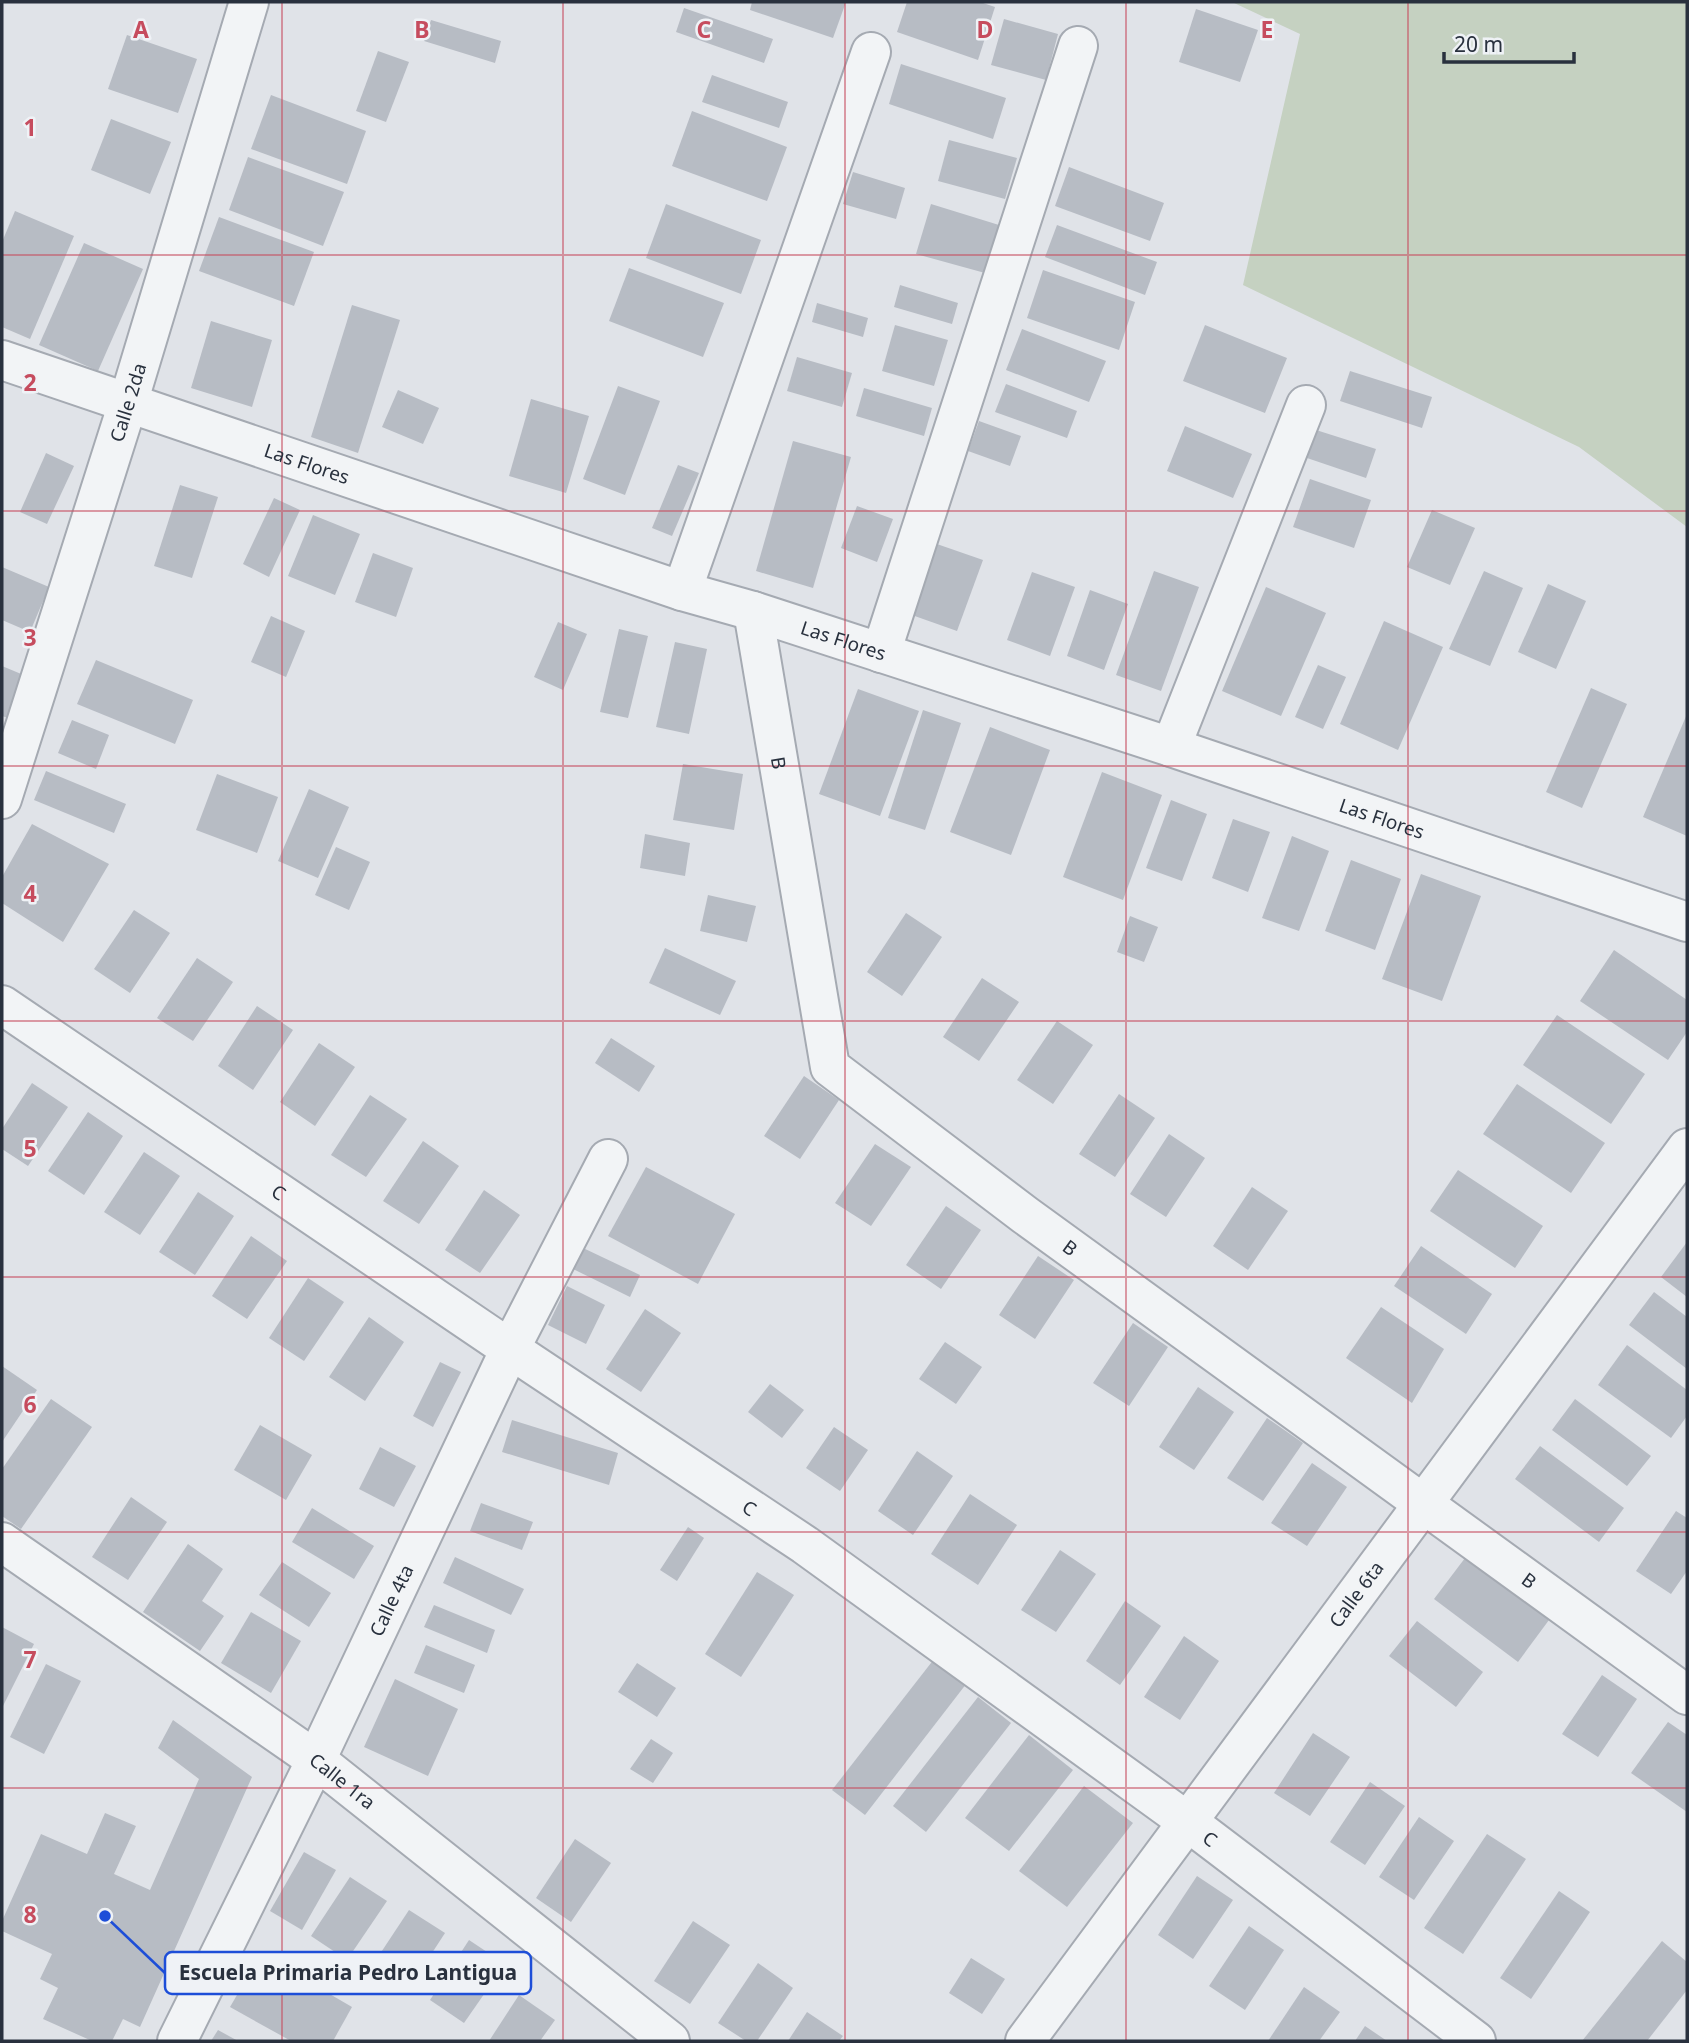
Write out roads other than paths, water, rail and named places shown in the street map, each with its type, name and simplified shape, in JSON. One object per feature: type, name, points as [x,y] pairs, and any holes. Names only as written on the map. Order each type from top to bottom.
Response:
[{"type":"street","name":"Calle 2da","points":[[2,799],[128,403],[249,2]]},
{"type":"street","points":[[881,653],[1077,46]]},
{"type":"street","points":[[682,591],[871,52]]},
{"type":"street","name":"Las Flores","points":[[2,360],[682,591],[753,611],[1171,747],[1687,922]]},
{"type":"street","points":[[1171,747],[1306,405]]},
{"type":"street","name":"B","points":[[753,611],[830,1067],[1025,1215],[1687,1695]]},
{"type":"street","name":"C","points":[[2,1004],[510,1349],[806,1545],[1188,1822],[1476,2041]]},
{"type":"street","name":"Calle 6ta","points":[[1025,2041],[1687,1148]]},
{"type":"street","name":"Calle 4ta","points":[[177,2041],[316,1760],[510,1349],[608,1159]]},
{"type":"street","name":"Calle 1ra","points":[[2,1542],[316,1760],[670,2041]]},
{"type":"place","name":"Escuela Primaria Pedro Lantigua","points":[[105,1916]]}]
